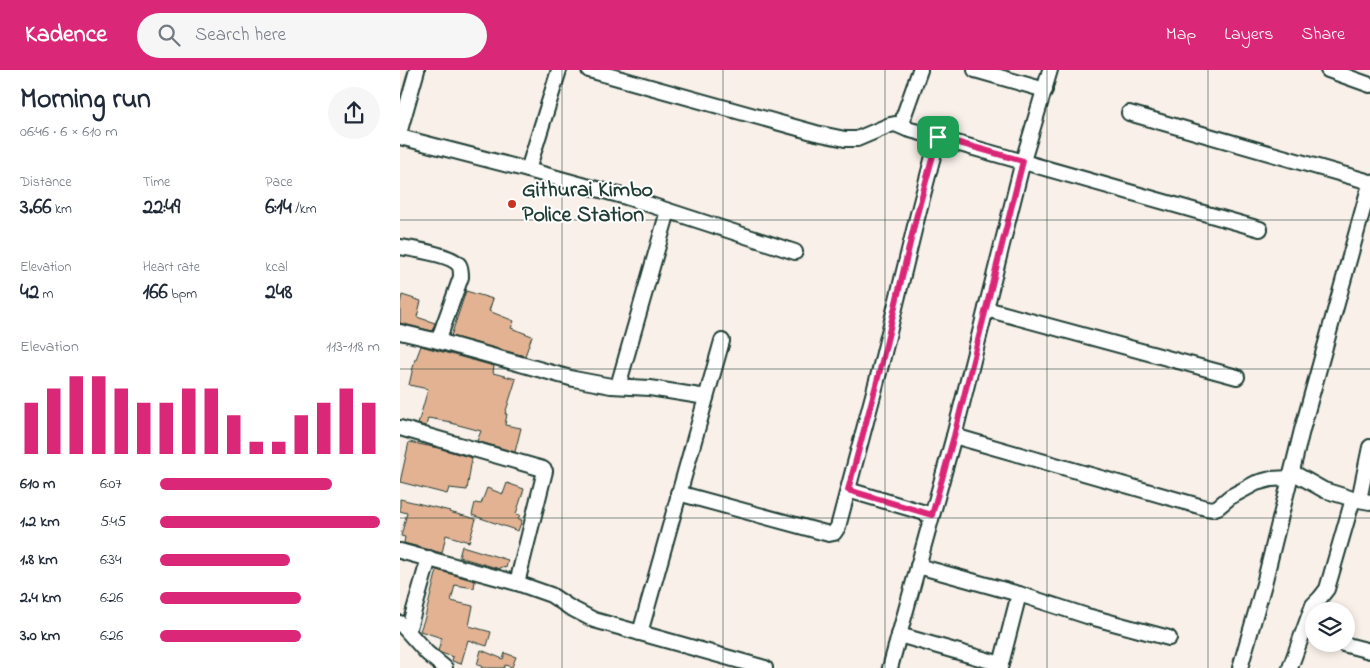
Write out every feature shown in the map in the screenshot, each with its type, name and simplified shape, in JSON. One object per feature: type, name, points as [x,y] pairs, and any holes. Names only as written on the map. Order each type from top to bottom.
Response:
[{"type":"street","points":[[400,130],[416,70]]},
{"type":"street","points":[[528,170],[559,70]]},
{"type":"street","points":[[589,70],[816,133],[845,139],[858,139],[895,124],[1260,228]]},
{"type":"street","points":[[907,128],[903,123],[904,115],[920,70]]},
{"type":"street","points":[[975,70],[1045,90]]},
{"type":"street","points":[[888,667],[899,635],[954,436],[1023,161],[1050,70]]},
{"type":"street","points":[[1328,70],[1370,85]]},
{"type":"street","points":[[1129,113],[1370,183],[1302,430],[1264,584],[1240,668]]},
{"type":"street","points":[[400,137],[626,197],[795,252]]},
{"type":"street","points":[[678,493],[829,534],[834,533],[838,527],[880,370],[916,218],[938,137]]},
{"type":"street","points":[[618,386],[668,211]]},
{"type":"street","points":[[400,247],[446,257],[458,263],[461,268],[461,277],[438,341]]},
{"type":"street","points":[[986,309],[1237,377]]},
{"type":"street","points":[[400,332],[574,379],[706,397]]},
{"type":"street","points":[[640,633],[722,341]]},
{"type":"street","points":[[400,428],[545,471],[517,583]]},
{"type":"street","points":[[954,436],[1206,508],[1213,509],[1218,507],[1230,497],[1256,483],[1291,475],[1324,490],[1361,501]]},
{"type":"street","points":[[1316,602],[1328,588],[1361,501],[1370,447]]},
{"type":"street","points":[[848,490],[932,515]]},
{"type":"street","points":[[400,551],[517,583],[550,595],[594,620],[764,668]]},
{"type":"street","points":[[429,558],[404,627],[427,653],[445,668]]},
{"type":"street","points":[[918,566],[1169,638]]},
{"type":"street","points":[[899,635],[1001,666],[1019,594]]},
{"type":"street","points":[[1290,668],[1305,640]]},
{"type":"street","points":[[1355,647],[1370,651]]},
{"type":"building","points":[[466,291],[493,299],[489,311],[514,321],[511,328],[532,336],[525,356],[451,336]]},
{"type":"building","points":[[402,295],[421,301],[417,317],[435,323],[432,331],[400,323]]},
{"type":"building","points":[[421,346],[494,366],[493,373],[516,379],[505,414],[507,414],[505,425],[521,428],[515,452],[477,441],[481,431],[451,422],[428,418],[426,426],[418,424],[428,389],[409,385],[415,359]]},
{"type":"building","points":[[409,442],[472,458],[467,490],[449,488],[447,494],[400,482]]},
{"type":"building","points":[[507,483],[524,489],[516,514],[520,515],[518,519],[522,520],[518,531],[472,515],[475,503],[481,504],[487,488],[503,494]]},
{"type":"building","points":[[400,499],[476,519],[469,542],[446,535],[442,553],[404,543],[405,537],[401,536],[407,513],[400,511]]},
{"type":"building","points":[[462,546],[508,560],[506,568],[501,567],[500,569],[459,557]]},
{"type":"building","points":[[437,570],[475,581],[474,588],[455,585],[451,601],[473,606],[469,626],[491,632],[487,646],[468,640],[461,664],[452,661],[453,657],[438,651],[442,638],[420,631]]},
{"type":"building","points":[[481,650],[503,659],[505,653],[516,657],[512,667],[505,665],[504,668],[481,668],[482,666],[477,665]]},
{"type":"place","name":"Githurai Kimbo Police Station","points":[[512,204]]},
{"type":"route","points":[[938,137],[1023,161],[954,436],[932,515],[848,490],[938,137]]}]
